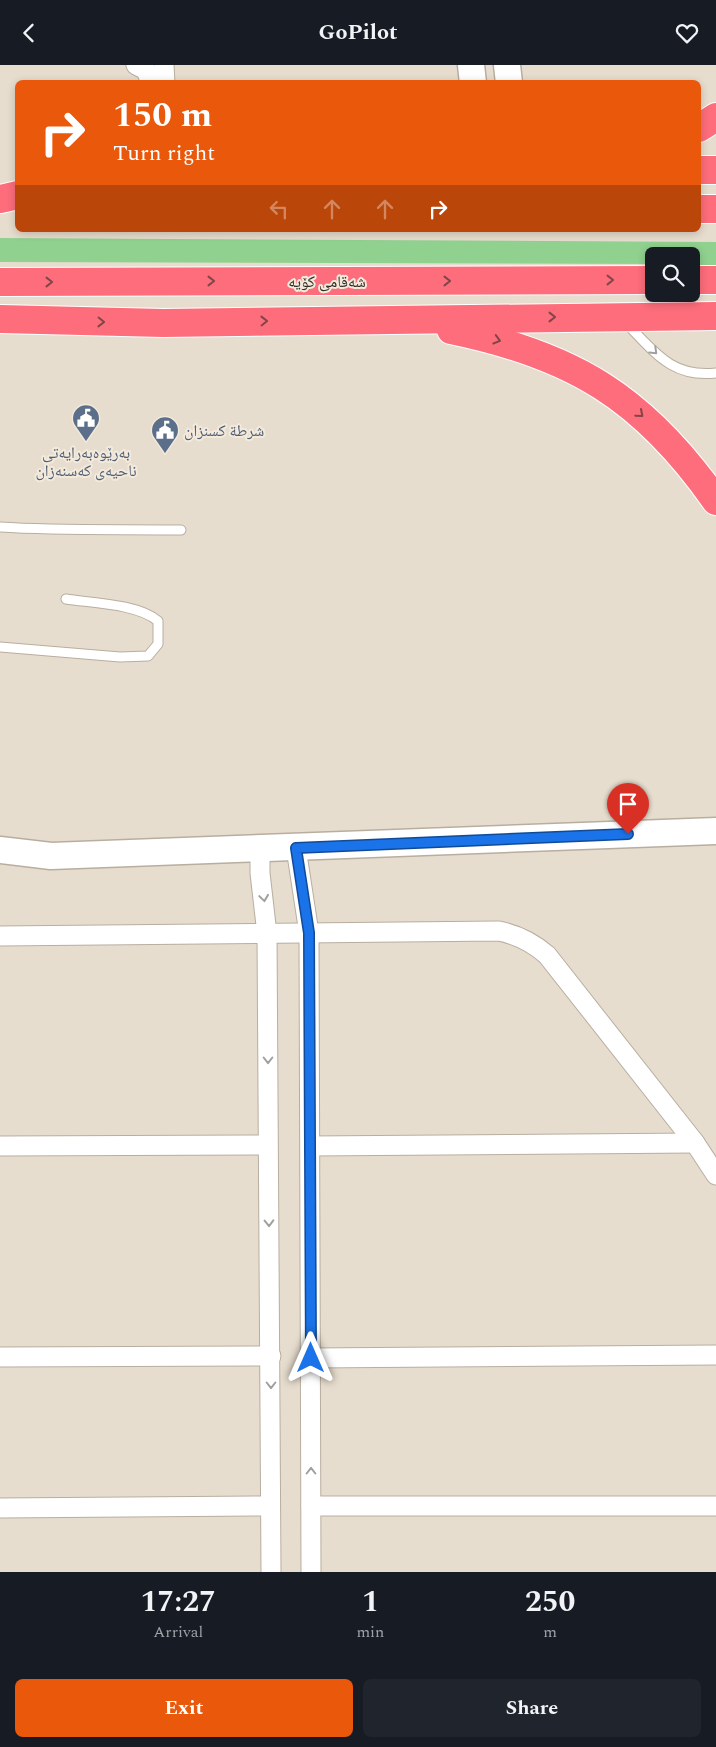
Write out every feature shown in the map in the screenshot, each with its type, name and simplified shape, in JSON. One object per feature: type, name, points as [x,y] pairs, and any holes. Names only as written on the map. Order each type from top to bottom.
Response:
[{"type":"highway","points":[[701,127],[716,117]]},
{"type":"highway","points":[[701,170],[716,170]]},
{"type":"highway","points":[[0,199],[15,196]]},
{"type":"highway","points":[[0,206],[15,206]]},
{"type":"highway","points":[[701,209],[716,209]]},
{"type":"highway","points":[[700,280],[716,279]]},
{"type":"highway","name":"شەقامی کۆیە","points":[[0,282],[645,280]]},
{"type":"highway","points":[[0,319],[163,323],[398,318],[716,316]]},
{"type":"highway","points":[[398,318],[493,338],[530,350],[566,365],[600,384],[660,432],[686,460],[716,501]]},
{"type":"street","points":[[136,65],[146,69],[150,80]]},
{"type":"street","points":[[164,65],[166,80]]},
{"type":"street","points":[[471,65],[473,80]]},
{"type":"street","points":[[507,65],[509,80]]},
{"type":"street","points":[[0,850],[51,856],[260,850],[716,831]]},
{"type":"street","points":[[296,848],[309,933],[311,1572]]},
{"type":"street","points":[[260,850],[260,873],[268,934],[271,1572]]},
{"type":"street","points":[[0,866],[51,856]]},
{"type":"street","points":[[0,936],[499,931],[530,942],[547,955],[695,1143],[716,1175]]},
{"type":"street","points":[[311,1146],[695,1143]]},
{"type":"street","points":[[0,1146],[268,1145]]},
{"type":"street","points":[[311,1358],[716,1355]]},
{"type":"street","points":[[0,1357],[271,1356]]},
{"type":"street","points":[[0,1508],[270,1506]]},
{"type":"street","points":[[311,1506],[716,1506]]},
{"type":"lane","points":[[619,317],[666,363],[690,373],[716,373]]},
{"type":"lane","points":[[0,527],[41,530],[101,528],[181,530]]},
{"type":"lane","points":[[0,647],[120,657],[148,656],[158,644],[158,621],[152,616],[130,608],[66,599]]},
{"type":"green space","points":[[0,238],[716,242],[716,265],[700,265],[700,247],[645,247],[645,264],[0,262]]},
{"type":"place","name":"بەرێوەبەرایەتی ناحیەی کەسنەزان","points":[[86,442]]},
{"type":"place","name":"شرطة كسنزان","points":[[165,454]]},
{"type":"route","points":[[311,1358],[309,933],[296,848],[628,834]]}]
